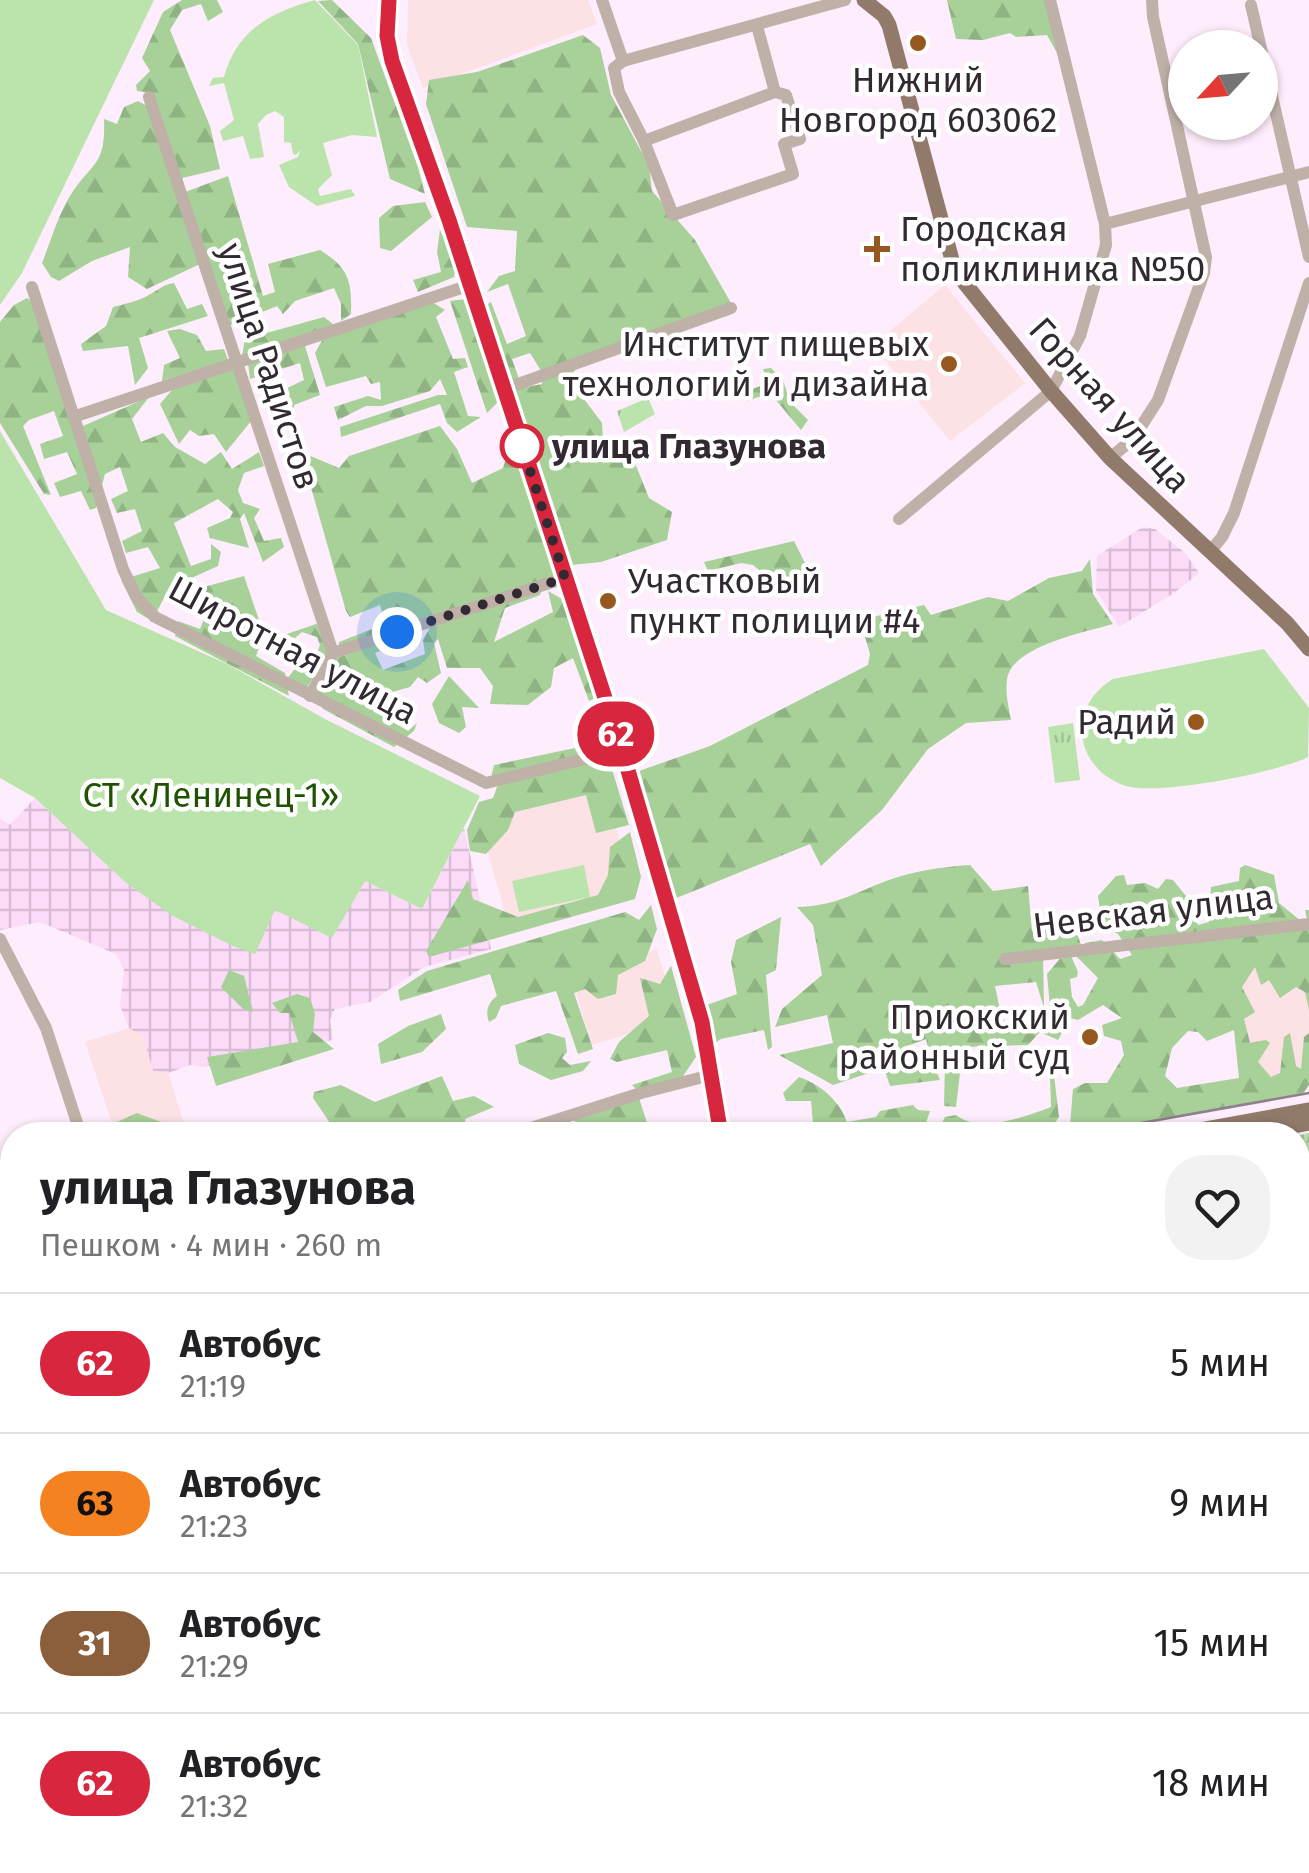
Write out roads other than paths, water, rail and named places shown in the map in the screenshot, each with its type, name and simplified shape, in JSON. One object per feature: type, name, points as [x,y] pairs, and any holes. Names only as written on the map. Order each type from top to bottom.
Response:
[{"type":"main road","name":"Горная улица","points":[[864,0],[889,25],[955,271],[1110,458],[1307,641]]},
{"type":"main road","points":[[1243,1122],[1309,1110]]},
{"type":"street","points":[[389,0],[387,36],[392,61],[470,284],[622,750],[702,1022],[720,1122]]},
{"type":"street","points":[[602,0],[622,61]]},
{"type":"street","points":[[644,140],[775,92],[786,95],[800,139],[784,144],[794,174],[673,215],[644,140],[619,92],[614,68],[622,61],[845,0]]},
{"type":"street","points":[[899,520],[1051,391],[1080,336],[1106,245],[1105,224],[1050,0]]},
{"type":"street","points":[[1110,458],[1133,439],[1153,410],[1204,272],[1205,244],[1152,0]]},
{"type":"street","points":[[1251,4],[1309,257]]},
{"type":"street","points":[[758,26],[775,92]]},
{"type":"street","name":"улица Радистов","points":[[149,98],[333,653]]},
{"type":"street","points":[[1105,224],[1309,172]]},
{"type":"street","points":[[1210,552],[1234,513],[1309,282]]},
{"type":"street","points":[[73,416],[470,284]]},
{"type":"street","name":"Широтная улица","points":[[32,287],[123,568],[137,598],[155,617],[486,783],[622,750]]},
{"type":"street","points":[[504,389],[731,308]]},
{"type":"street","points":[[310,696],[333,653],[565,578]]},
{"type":"street","name":"Невская улица","points":[[1005,958],[1309,924]]},
{"type":"street","points":[[0,939],[46,1028],[77,1122]]},
{"type":"street","points":[[550,1122],[712,1075]]},
{"type":"tram line","points":[[1147,1122],[1309,1093]]},
{"type":"place","name":"Нижний Новгород 603062","points":[[918,43]]},
{"type":"place","name":"Городская поликлиника №50","points":[[877,249]]},
{"type":"place","name":"Институт пищевых технологий и дизайна","points":[[949,364]]},
{"type":"place","name":"улица Глазунова","points":[[522,446]]},
{"type":"place","name":"Участковый пункт полиции #4","points":[[608,601]]},
{"type":"place","name":"Радий","points":[[1196,722]]},
{"type":"place","name":"Приокский районный суд","points":[[1090,1037]]},
{"type":"park label","name":"СТ «Ленинец-1»","points":[[211,795]]}]
